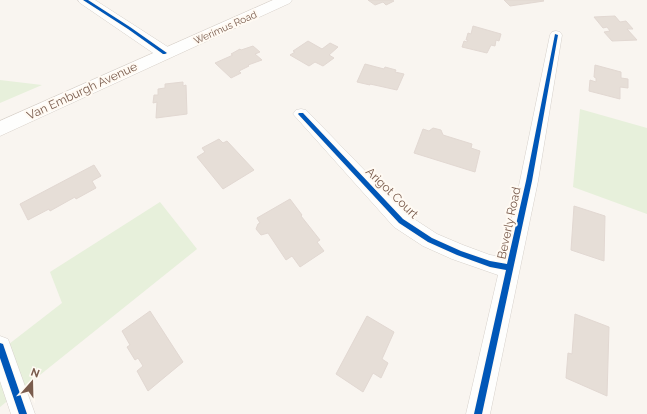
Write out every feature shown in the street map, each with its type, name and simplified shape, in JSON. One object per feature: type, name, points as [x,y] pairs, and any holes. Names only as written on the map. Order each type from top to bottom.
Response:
[{"type":"main road","points":[[85,0],[165,53]]},
{"type":"main road","name":"Werimus Road","points":[[165,53],[285,0]]},
{"type":"main road","name":"Van Emburgh Avenue","points":[[0,129],[165,53]]},
{"type":"street","name":"Beverly Road","points":[[478,414],[529,181],[556,35]]},
{"type":"street","name":"Arigot Court","points":[[301,114],[402,221],[430,240],[459,253],[490,264],[510,268]]},
{"type":"street","points":[[0,347],[23,414]]},
{"type":"green space","points":[[0,80],[42,85],[0,103]]},
{"type":"green space","points":[[580,109],[647,128],[647,214],[573,187]]},
{"type":"green space","points":[[160,202],[197,249],[0,407],[0,351],[62,303],[50,272]]},
{"type":"building","points":[[368,0],[394,1],[386,5],[383,2],[375,5]]},
{"type":"building","points":[[504,0],[543,0],[544,1],[510,6]]},
{"type":"building","points":[[615,16],[620,22],[626,21],[633,29],[627,29],[637,40],[612,41],[604,32],[610,31],[607,27],[603,28],[594,17]]},
{"type":"building","points":[[473,26],[501,34],[499,41],[496,40],[495,46],[491,45],[487,53],[462,47],[464,41],[467,42],[468,40],[466,40],[468,33],[471,34]]},
{"type":"building","points":[[308,41],[322,49],[330,43],[338,47],[329,55],[334,58],[323,66],[315,62],[309,66],[290,55],[295,52],[293,51]]},
{"type":"building","points":[[253,46],[260,52],[255,54],[262,60],[248,65],[249,66],[239,71],[241,73],[231,78],[215,63],[233,55],[231,54],[240,49]]},
{"type":"building","points":[[365,64],[384,69],[385,67],[396,70],[395,72],[404,74],[397,90],[357,82]]},
{"type":"building","points":[[595,65],[621,72],[621,78],[628,79],[628,88],[620,87],[620,99],[589,91],[590,80],[596,82],[596,78],[594,77]]},
{"type":"building","points":[[183,82],[183,86],[186,85],[187,114],[156,118],[157,102],[153,103],[154,95],[158,95],[158,89],[165,88],[165,84]]},
{"type":"building","points":[[433,128],[441,130],[443,135],[472,144],[471,148],[480,151],[475,172],[414,153],[423,129],[429,131]]},
{"type":"building","points":[[219,139],[223,143],[227,141],[254,170],[223,189],[197,157],[205,152],[202,148]]},
{"type":"building","points":[[94,165],[101,176],[92,181],[96,188],[76,199],[75,197],[50,211],[49,209],[28,220],[20,204]]},
{"type":"building","points":[[290,199],[320,240],[317,242],[324,251],[300,267],[292,256],[286,260],[268,233],[261,235],[256,229],[260,223],[257,218]]},
{"type":"building","points":[[574,206],[605,216],[604,261],[571,250]]},
{"type":"building","points":[[150,311],[183,362],[148,391],[137,371],[143,366],[138,358],[135,360],[127,347],[130,345],[122,331]]},
{"type":"building","points":[[575,314],[609,327],[607,396],[566,378],[568,353],[572,354]]},
{"type":"building","points":[[367,316],[394,332],[382,359],[388,363],[381,378],[373,373],[363,392],[336,374]]},
{"type":"cycle path","points":[[85,0],[165,53]]},
{"type":"cycle path","points":[[478,414],[529,181],[556,35]]},
{"type":"cycle path","points":[[301,114],[401,221],[430,240],[459,253],[490,264],[510,268]]},
{"type":"cycle path","points":[[0,347],[23,414]]}]
